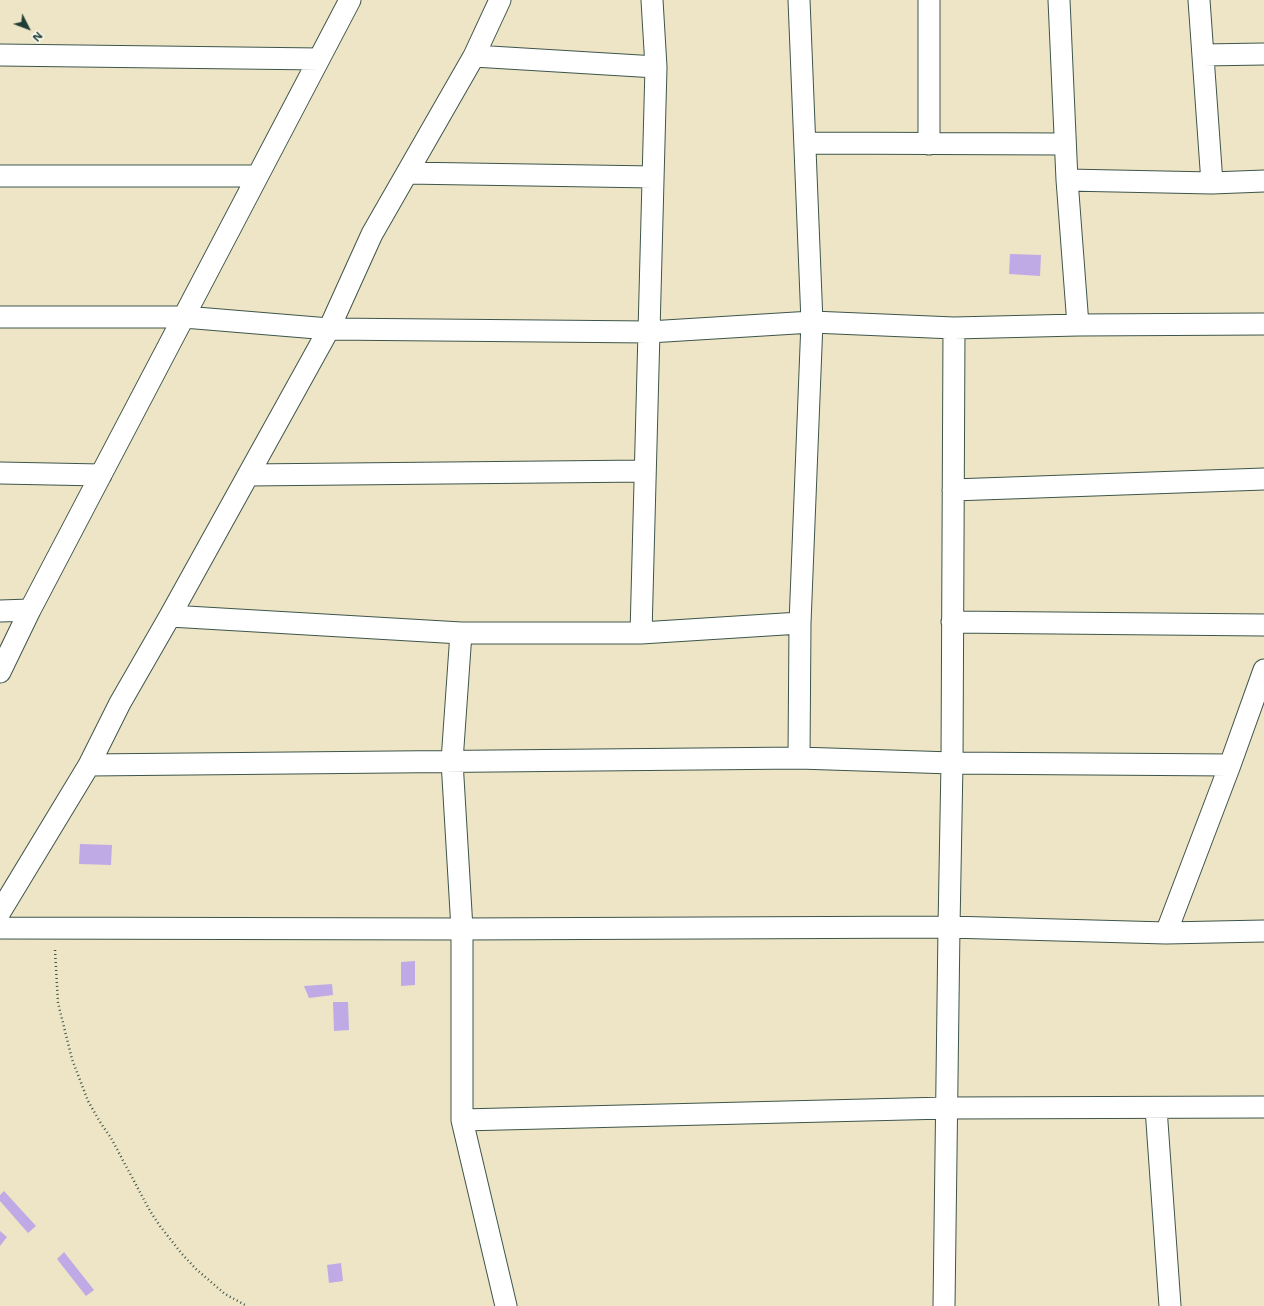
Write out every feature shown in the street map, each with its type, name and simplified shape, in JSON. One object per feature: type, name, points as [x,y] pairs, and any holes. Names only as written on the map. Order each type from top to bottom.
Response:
[{"type":"street","points":[[0,672],[30,610],[350,0]]},
{"type":"street","points":[[0,912],[89,765],[120,703],[170,616],[329,329],[372,234],[474,56],[500,0]]},
{"type":"street","points":[[641,633],[656,67],[652,0]]},
{"type":"street","points":[[799,0],[812,322],[800,623],[799,758]]},
{"type":"street","points":[[929,0],[929,144]]},
{"type":"street","points":[[1059,0],[1067,180],[1078,325]]},
{"type":"street","points":[[1199,0],[1212,183]]},
{"type":"street","points":[[1203,55],[1264,54]]},
{"type":"street","points":[[0,55],[319,59]]},
{"type":"street","points":[[474,56],[656,67]]},
{"type":"street","points":[[805,143],[1065,144]]},
{"type":"street","points":[[407,173],[653,177]]},
{"type":"street","points":[[0,176],[257,176]]},
{"type":"street","points":[[1067,180],[1212,183],[1264,181]]},
{"type":"street","points":[[0,317],[184,317],[329,329],[649,332],[812,322],[954,328],[1078,325],[1264,324]]},
{"type":"street","points":[[944,1306],[948,927],[952,763],[954,328]]},
{"type":"street","points":[[248,475],[645,471]]},
{"type":"street","points":[[0,473],[101,475]]},
{"type":"street","points":[[953,490],[1264,479]]},
{"type":"street","points":[[0,611],[30,610]]},
{"type":"street","points":[[170,616],[460,633],[641,633],[800,623]]},
{"type":"street","points":[[952,622],[1264,624]]},
{"type":"street","points":[[460,633],[452,761],[462,929],[462,1120],[506,1306]]},
{"type":"street","points":[[1166,933],[1230,765],[1264,670]]},
{"type":"street","points":[[89,765],[799,758],[952,763],[1230,765]]},
{"type":"street","points":[[0,928],[462,929],[948,927],[1166,933],[1264,931]]},
{"type":"street","points":[[462,1120],[946,1108],[1264,1107]]},
{"type":"street","points":[[1156,1108],[1170,1306]]},
{"type":"path","points":[[53,928],[58,1003],[72,1059],[88,1101],[111,1138],[150,1211],[160,1226],[196,1269],[225,1294],[247,1306]]},
{"type":"building","points":[[1010,254],[1041,255],[1040,276],[1009,274]]},
{"type":"building","points":[[80,844],[112,845],[111,865],[79,864]]},
{"type":"building","points":[[415,961],[415,985],[401,986],[401,962]]},
{"type":"building","points":[[332,984],[333,995],[309,998],[304,986]]},
{"type":"building","points":[[333,1002],[348,1002],[349,1030],[334,1031]]},
{"type":"building","points":[[4,1191],[36,1226],[28,1233],[0,1201],[0,1195]]},
{"type":"building","points":[[0,1231],[7,1237],[0,1246]]},
{"type":"building","points":[[64,1252],[94,1290],[86,1296],[57,1259]]},
{"type":"building","points":[[341,1263],[343,1281],[329,1283],[327,1265]]}]
